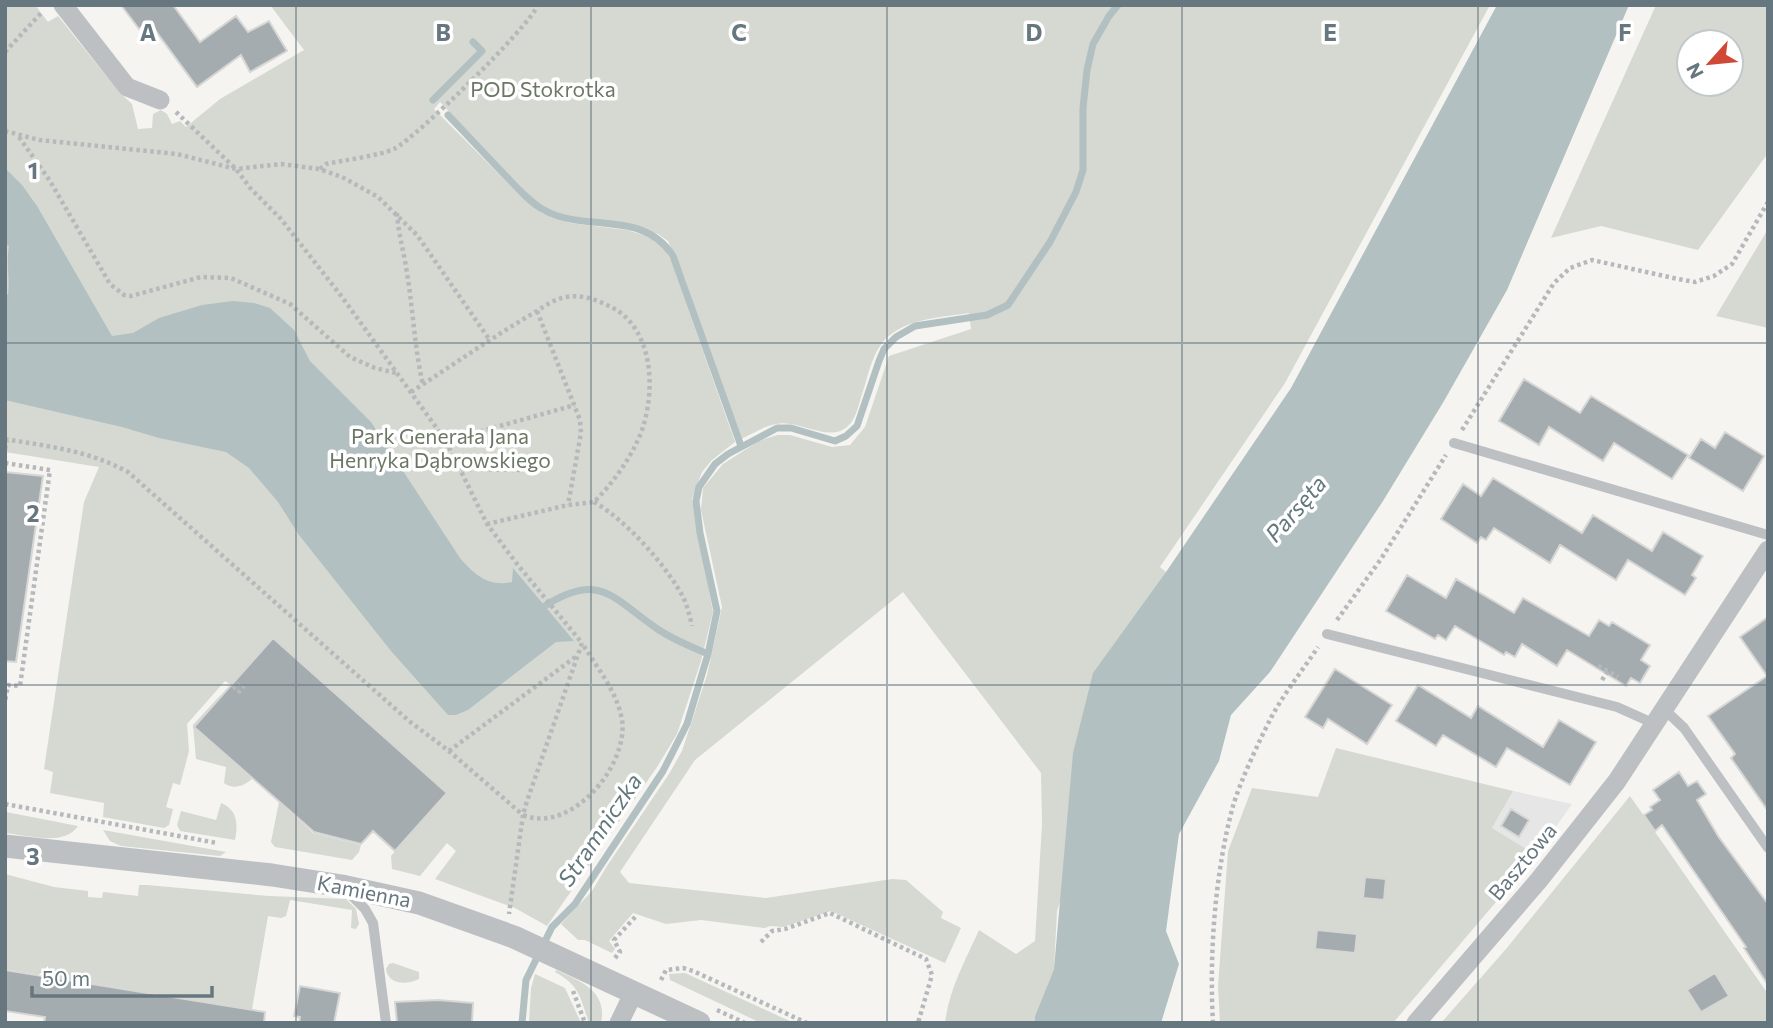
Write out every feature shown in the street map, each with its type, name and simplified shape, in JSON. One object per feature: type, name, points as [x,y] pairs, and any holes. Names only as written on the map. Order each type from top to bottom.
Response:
[{"type":"street","points":[[63,5],[127,87],[160,100]]},
{"type":"street","name":"Basztowa","points":[[1416,1023],[1548,869],[1618,781],[1768,550]]},
{"type":"street","name":"Kamienna","points":[[5,846],[254,873],[342,886],[511,926],[562,957],[699,1023]]},
{"type":"street","points":[[620,1023],[634,992]]},
{"type":"lane","points":[[1454,443],[1768,535]]},
{"type":"lane","points":[[1327,634],[1661,717],[1684,728],[1768,848]]},
{"type":"lane","points":[[342,886],[365,909],[373,923],[386,1023]]},
{"type":"path","points":[[5,52],[48,5]]},
{"type":"path","points":[[319,169],[326,164],[392,149],[414,135],[512,37],[538,5]]},
{"type":"path","points":[[5,449],[6,439],[72,450],[104,459],[128,472],[409,721],[449,751],[523,815],[543,818],[579,805],[592,795],[602,782],[617,754],[623,737],[618,704],[582,643],[487,523],[446,440],[281,219],[251,189],[236,169],[184,118],[160,100]]},
{"type":"path","points":[[5,131],[39,140],[177,154],[236,169],[281,164],[319,169],[359,186],[397,213],[417,234],[489,339]]},
{"type":"path","points":[[19,136],[50,181],[116,290],[131,296],[201,277],[232,278],[290,304],[350,357],[375,368],[397,373]]},
{"type":"path","points":[[1213,1023],[1211,985],[1223,848],[1234,803],[1272,717],[1381,559],[1554,283],[1570,268],[1592,260],[1695,282],[1714,276],[1731,264],[1768,202]]},
{"type":"path","points":[[397,213],[423,385]]},
{"type":"path","points":[[411,392],[489,339],[561,298],[590,298],[618,310],[641,334],[647,352],[648,392],[642,429],[629,457],[594,502]]},
{"type":"path","points":[[537,311],[580,420],[581,433],[568,505]]},
{"type":"path","points":[[446,440],[575,405]]},
{"type":"path","points":[[5,463],[50,470],[28,606],[20,686],[6,685],[5,701]]},
{"type":"path","points":[[461,469],[520,470]]},
{"type":"path","points":[[487,523],[594,502],[623,523],[670,574],[685,602],[692,626]]},
{"type":"path","points":[[511,926],[523,815],[582,643]]},
{"type":"path","points":[[449,751],[578,655]]},
{"type":"path","points":[[1598,666],[1618,677]]},
{"type":"path","points":[[1602,680],[1608,671]]},
{"type":"path","points":[[235,691],[242,684]]},
{"type":"path","points":[[5,804],[219,844]]},
{"type":"path","points":[[761,942],[772,931],[830,914],[926,959],[932,975],[918,1023]]},
{"type":"path","points":[[612,961],[620,952],[614,940],[637,915]]},
{"type":"path","points":[[660,983],[666,970],[683,968],[807,1023]]},
{"type":"path","points":[[568,985],[585,1023]]},
{"type":"shaded area","points":[[1513,791],[1572,804],[1536,855],[1492,828]]},
{"type":"green space","points":[[5,5],[35,5],[48,22],[58,16],[120,93],[132,104],[138,129],[152,128],[153,114],[161,110],[167,114],[172,124],[180,121],[186,127],[220,99],[304,50],[270,5],[1490,5],[1285,383],[1160,567],[1166,572],[1057,911],[1054,969],[1035,1016],[1035,1023],[945,1023],[954,987],[979,930],[1016,954],[1035,941],[1042,824],[1041,773],[903,592],[695,760],[620,872],[629,883],[766,898],[892,879],[906,880],[943,912],[941,918],[961,928],[945,963],[831,911],[783,927],[765,928],[701,920],[666,924],[633,913],[609,941],[615,949],[612,953],[585,940],[578,940],[561,924],[592,891],[669,774],[682,751],[707,675],[722,607],[701,510],[703,488],[723,464],[759,441],[777,435],[790,435],[832,447],[850,445],[865,427],[889,356],[971,329],[969,313],[920,321],[888,337],[874,356],[854,419],[840,431],[823,432],[785,423],[763,428],[741,439],[684,276],[668,241],[658,234],[628,224],[571,216],[547,209],[531,197],[440,102],[434,109],[520,195],[542,213],[570,223],[627,230],[646,236],[661,245],[671,260],[735,442],[712,460],[702,472],[692,499],[713,612],[701,661],[677,734],[547,926],[515,908],[435,879],[456,851],[447,843],[420,876],[392,869],[391,856],[447,793],[273,638],[231,685],[225,681],[187,724],[189,751],[180,785],[173,783],[166,807],[173,809],[169,825],[164,828],[103,817],[104,803],[50,793],[53,772],[44,769],[84,502],[99,467],[5,452]]},
{"type":"green space","points":[[1656,5],[1768,5],[1768,153],[1698,250],[1601,226],[1551,238]]},
{"type":"green space","points":[[1768,229],[1768,328],[1716,316]]},
{"type":"green space","points":[[224,691],[194,727],[252,779],[238,786],[224,783],[226,767],[196,759],[193,725]]},
{"type":"green space","points":[[1336,748],[1513,791],[1492,828],[1536,855],[1393,1023],[1220,1023],[1218,986],[1228,851],[1252,788],[1318,797]]},
{"type":"green space","points":[[1630,796],[1768,994],[1768,1023],[1441,1023],[1506,949]]},
{"type":"green space","points":[[279,802],[313,833],[361,845],[359,852],[352,860],[275,847],[271,842]]},
{"type":"green space","points":[[221,803],[231,809],[236,818],[235,840],[180,831],[177,825],[181,811],[216,820]]},
{"type":"green space","points":[[6,812],[78,826],[72,832],[55,838],[5,833]]},
{"type":"green space","points":[[103,830],[226,852],[220,856],[121,846],[110,841]]},
{"type":"green space","points":[[5,874],[54,887],[88,891],[88,897],[102,898],[103,892],[138,896],[139,885],[147,885],[269,896],[346,899],[356,909],[359,924],[356,929],[351,928],[352,910],[290,900],[286,916],[268,916],[251,1015],[232,1006],[5,969]]},
{"type":"green space","points":[[393,963],[419,972],[419,979],[404,983],[394,981],[386,969]]},
{"type":"green space","points":[[556,970],[583,983],[596,995],[602,1012],[601,1023],[589,1023],[578,993],[570,982],[555,972]]},
{"type":"green space","points":[[685,973],[794,1023],[761,1023],[670,980],[669,974]]},
{"type":"green space","points":[[535,974],[565,988],[581,1023],[529,1023],[531,988]]},
{"type":"water","name":"Parsęta","points":[[1497,5],[1629,5],[1507,290],[1383,501],[1270,672],[1231,715],[1219,761],[1179,834],[1166,931],[1179,964],[1161,1023],[1035,1023],[1035,1016],[1054,969],[1073,753],[1093,673],[1166,572],[1291,388]]},
{"type":"water","points":[[5,168],[37,206],[112,336],[133,333],[159,318],[202,305],[233,301],[270,308],[294,330],[310,361],[371,422],[460,558],[477,574],[496,583],[512,582],[513,568],[574,641],[556,642],[468,710],[448,715],[391,651],[249,468],[226,452],[5,400],[5,296],[8,294],[9,246],[5,243]]},
{"type":"building","points":[[121,5],[173,5],[200,42],[236,16],[248,32],[269,21],[287,51],[250,72],[241,55],[197,87],[149,22],[139,29]]},
{"type":"building","points":[[1524,379],[1580,413],[1591,396],[1688,455],[1672,479],[1614,443],[1603,461],[1549,427],[1539,445],[1499,421]]},
{"type":"building","points":[[1725,432],[1764,456],[1743,491],[1689,458],[1701,439],[1715,448]]},
{"type":"building","points":[[5,472],[43,476],[16,662],[5,661]]},
{"type":"building","points":[[1493,478],[1582,533],[1593,515],[1652,551],[1663,532],[1703,556],[1692,575],[1696,578],[1685,595],[1628,560],[1616,580],[1560,545],[1550,563],[1494,528],[1486,540],[1481,537],[1477,543],[1441,519],[1463,484],[1481,496]]},
{"type":"building","points":[[1407,575],[1446,598],[1456,579],[1514,613],[1523,598],[1589,636],[1599,620],[1609,626],[1612,622],[1650,645],[1641,660],[1650,666],[1640,683],[1631,678],[1626,686],[1567,650],[1557,666],[1522,644],[1515,657],[1506,652],[1504,655],[1455,626],[1446,640],[1438,635],[1435,639],[1386,611]]},
{"type":"building","points":[[1768,617],[1768,811],[1731,758],[1735,754],[1708,716],[1767,676],[1740,637]]},
{"type":"building","points":[[273,638],[447,793],[395,851],[373,831],[361,844],[314,832],[194,727]]},
{"type":"building","points":[[1335,669],[1392,705],[1367,744],[1328,719],[1323,728],[1305,717]]},
{"type":"building","points":[[1418,685],[1471,718],[1478,706],[1543,747],[1559,720],[1596,742],[1570,785],[1507,748],[1496,767],[1443,735],[1436,746],[1396,721]]},
{"type":"building","points":[[1679,772],[1688,786],[1697,781],[1706,794],[1697,800],[1718,836],[1768,904],[1768,985],[1744,948],[1746,947],[1662,825],[1655,831],[1644,815],[1660,800],[1653,790]]},
{"type":"building","points":[[1511,809],[1529,820],[1519,837],[1501,826]]},
{"type":"building","points":[[1365,877],[1386,879],[1384,900],[1363,898]]},
{"type":"building","points":[[1317,930],[1357,934],[1355,953],[1315,949]]},
{"type":"building","points":[[5,970],[265,1012],[264,1023],[44,1023],[45,1017],[5,1011]]},
{"type":"building","points":[[1715,973],[1729,996],[1701,1012],[1687,990]]},
{"type":"building","points":[[300,986],[340,993],[334,1023],[299,1023],[300,1017],[294,1016]]},
{"type":"building","points":[[438,1000],[473,1003],[472,1022],[397,1023],[395,1002]]},
{"type":"waterway","name":"Stramniczka","points":[[522,1023],[526,980],[552,927],[575,904],[663,771],[687,724],[708,654],[717,611],[700,533],[696,501],[699,487],[715,464],[728,454],[777,428],[791,428],[835,441],[846,436],[857,426],[884,349],[896,337],[915,326],[987,315],[1008,305],[1050,242],[1076,192],[1083,170],[1083,108],[1087,70],[1093,44],[1118,5]]},
{"type":"waterway","points":[[433,100],[482,51],[473,42]]},
{"type":"waterway","points":[[448,115],[523,194],[544,210],[560,217],[630,227],[661,241],[673,256],[741,446]]},
{"type":"waterway","name":"Stramniczka","points":[[545,606],[564,595],[580,590],[606,593],[665,634],[708,654]]},
{"type":"park label","name":"POD Stokrotka","points":[[543,90]]},
{"type":"park label","name":"Park Generała Jana Henryka Dąbrowskiego","points":[[440,449]]}]
